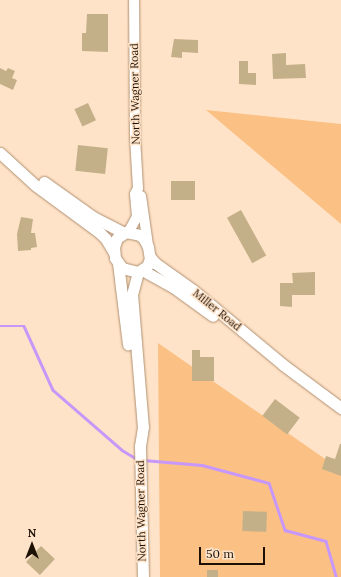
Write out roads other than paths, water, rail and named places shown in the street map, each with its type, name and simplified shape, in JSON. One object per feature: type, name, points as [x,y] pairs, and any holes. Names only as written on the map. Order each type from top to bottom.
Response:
[{"type":"main road","points":[[0,152],[93,217],[126,233],[140,236],[148,245],[150,257],[147,266],[140,271],[127,270],[116,258],[106,239],[100,233],[35,185],[0,152]]},
{"type":"main road","points":[[116,258],[117,238],[126,233]]},
{"type":"main road","name":"Miller Road","points":[[150,257],[155,263],[193,290],[282,364],[341,408]]},
{"type":"main road","name":"North Wagner Road","points":[[116,258],[127,328],[137,437],[140,449],[142,577]]},
{"type":"main road","name":"North Wagner Road","points":[[140,271],[132,294],[143,427],[140,449]]},
{"type":"main road","name":"Miller Road","points":[[140,271],[173,287],[258,349],[282,364]]},
{"type":"street","name":"North Wagner Road","points":[[126,233],[137,216],[136,194],[138,188],[134,137],[134,0]]},
{"type":"street","name":"North Wagner Road","points":[[138,188],[141,192],[148,245]]},
{"type":"waterway","points":[[0,326],[24,326],[53,390],[122,450],[137,459]]},
{"type":"waterway","points":[[143,460],[202,465],[269,483],[285,530],[326,541],[336,577]]}]
